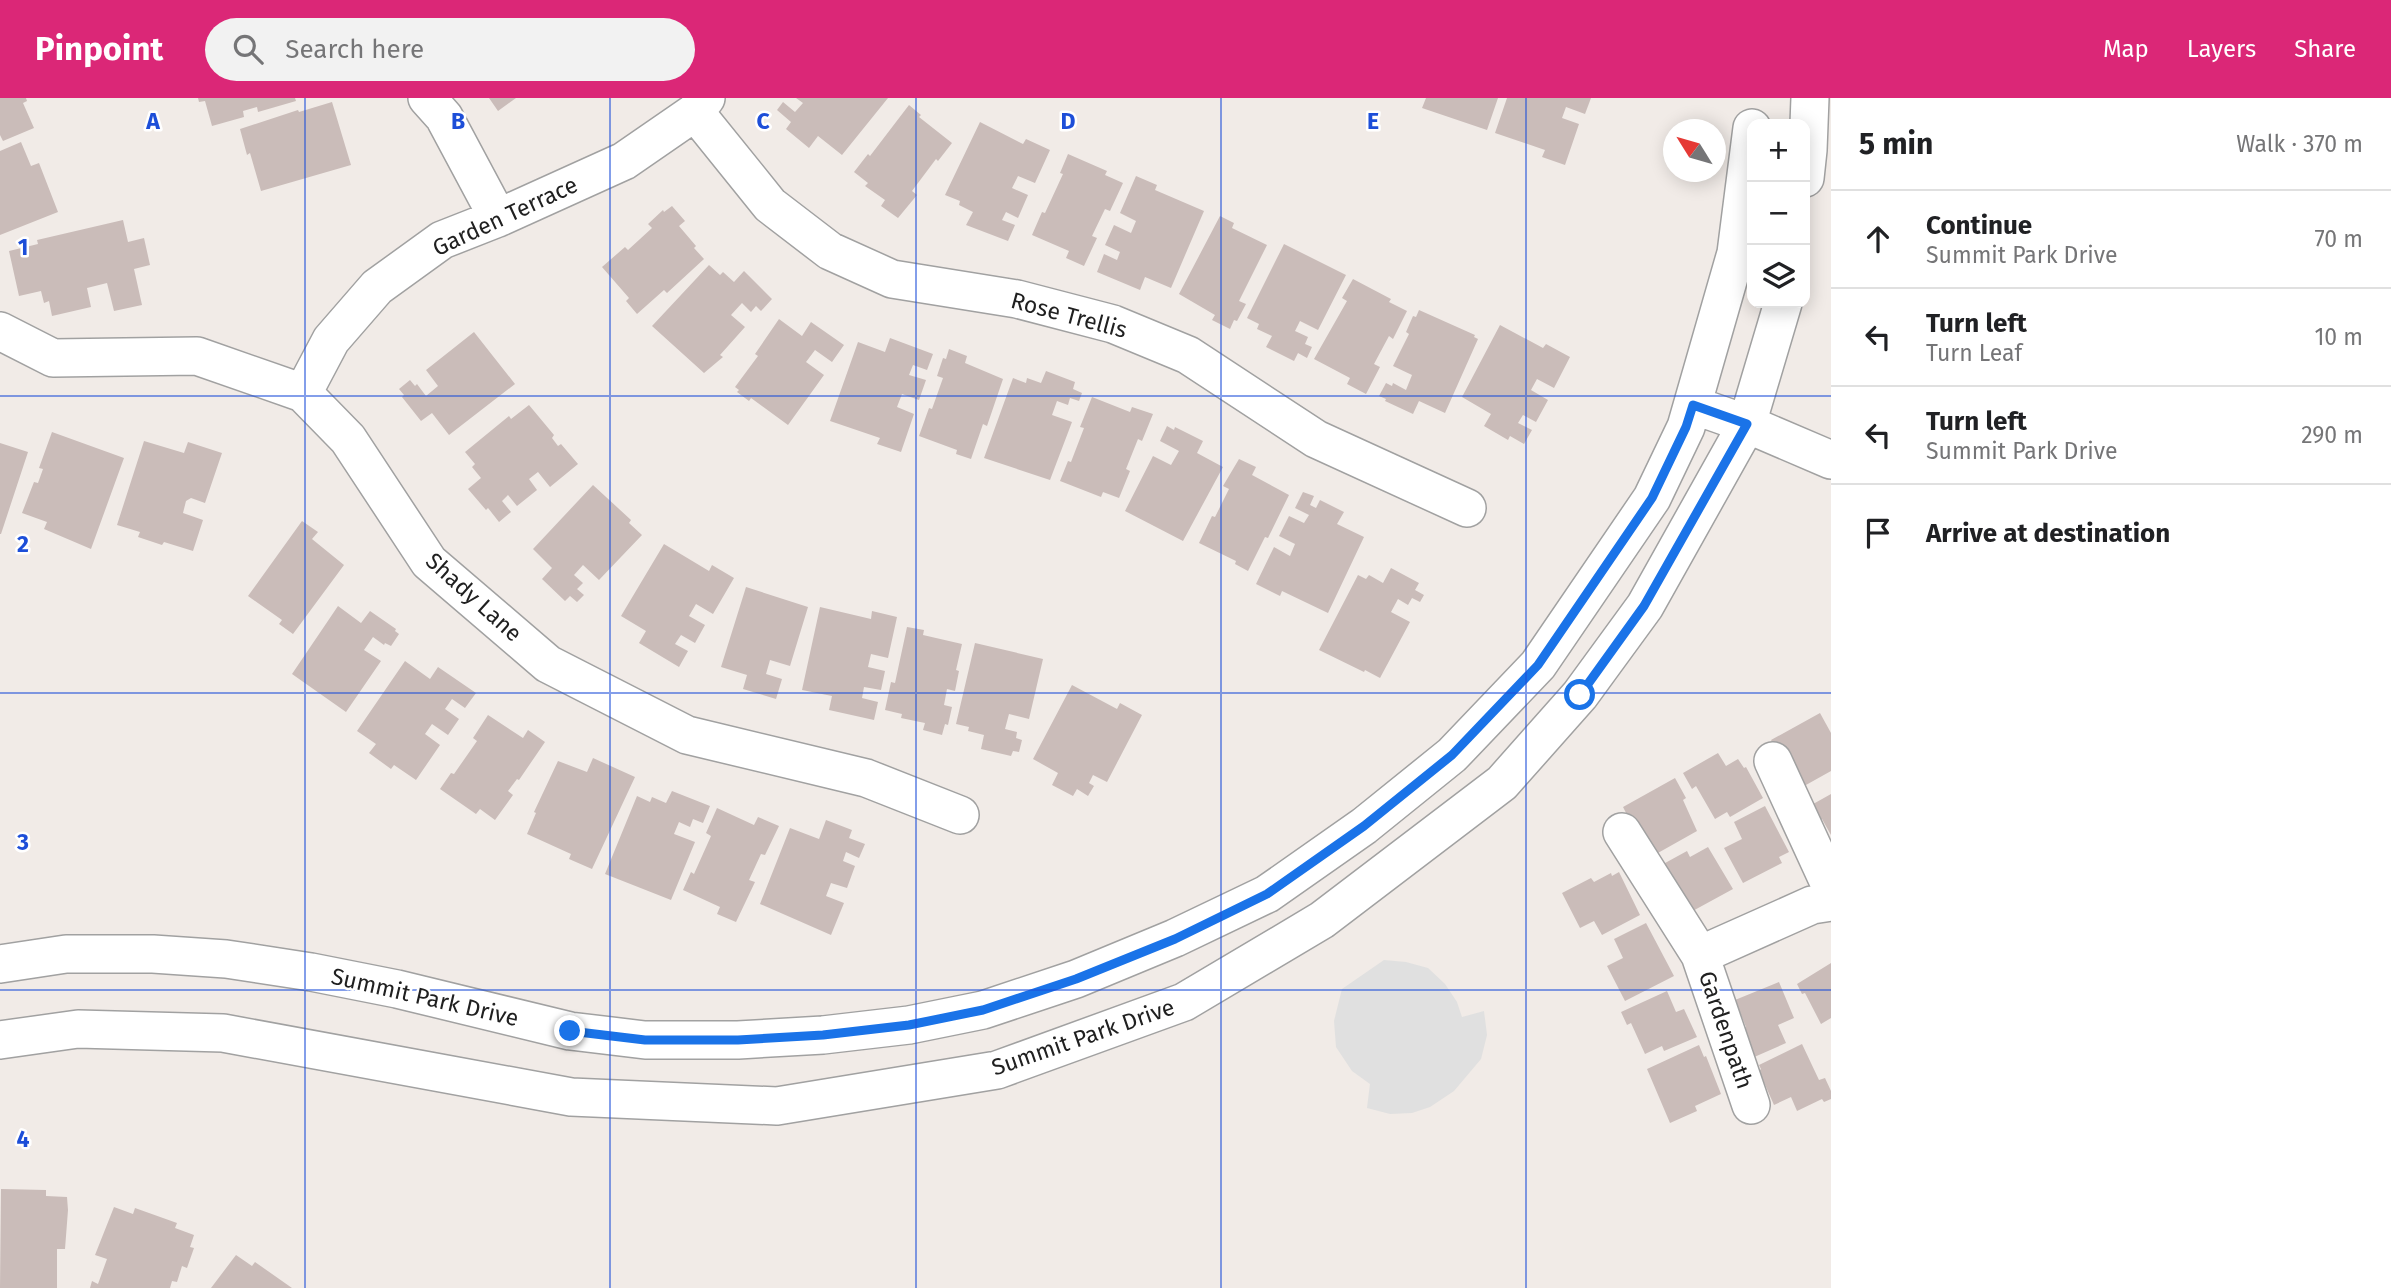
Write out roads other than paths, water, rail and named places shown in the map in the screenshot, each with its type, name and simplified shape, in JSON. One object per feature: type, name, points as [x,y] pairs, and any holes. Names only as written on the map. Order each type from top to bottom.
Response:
[{"type":"street","points":[[427,98],[444,117],[498,218]]},
{"type":"street","name":"Summit Park Drive","points":[[1754,119],[1755,98]]},
{"type":"street","points":[[1809,119],[1810,98]]},
{"type":"street","name":"Garden Terrace","points":[[303,393],[331,340],[377,287],[442,240],[498,218],[624,161],[701,105]]},
{"type":"street","name":"Rose Trellis","points":[[701,105],[770,205],[830,251],[892,279],[1017,299],[1113,324],[1188,355],[1316,439],[1467,508]]},
{"type":"street","name":"Summit Park Drive","points":[[0,964],[66,954],[153,954],[226,959],[397,989],[570,1031],[645,1040],[738,1040],[823,1035],[909,1025],[983,1010],[1076,979],[1175,939],[1267,894],[1364,826],[1452,755],[1538,665],[1652,498],[1686,427],[1736,253],[1747,171]]},
{"type":"street","name":"Summit Park Drive","points":[[0,1040],[78,1030],[223,1033],[571,1097],[777,1106],[997,1070],[1184,1002],[1322,920],[1502,783],[1580,695],[1644,606],[1747,424],[1782,308]]},
{"type":"street","name":"Shady Lane","points":[[0,331],[53,358],[197,356],[303,393],[348,439],[429,562],[548,664],[687,735],[866,778],[960,815]]},
{"type":"street","points":[[1693,405],[1747,424],[1831,460]]},
{"type":"street","points":[[1773,761],[1831,887]]},
{"type":"street","name":"Gardenpath","points":[[1622,832],[1700,955],[1751,1105]]},
{"type":"street","name":"Gardenpath","points":[[1700,955],[1812,905],[1831,902]]}]
